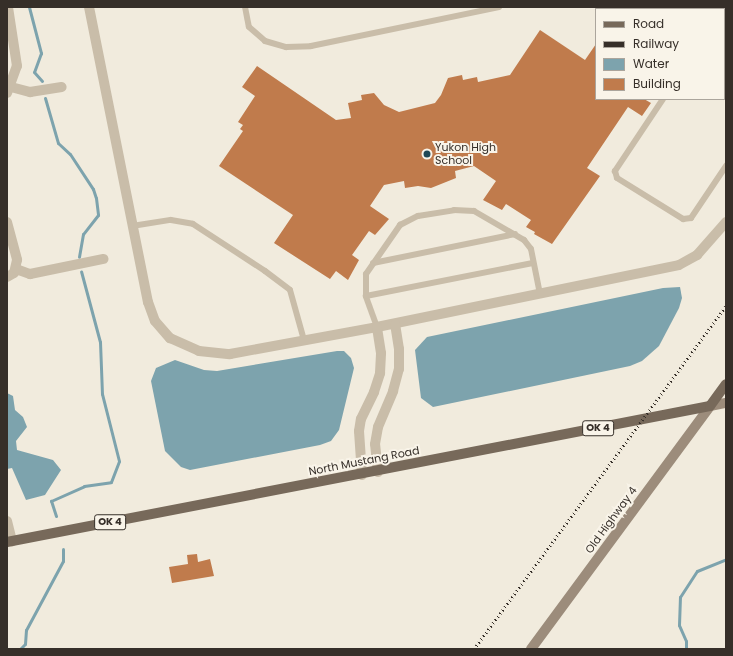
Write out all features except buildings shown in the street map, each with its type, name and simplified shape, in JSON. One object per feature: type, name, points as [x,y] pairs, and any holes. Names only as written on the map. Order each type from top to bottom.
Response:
[{"type":"main road","points":[[710,406],[726,384]]},
{"type":"main road","name":"North Mustang Road","points":[[10,542],[378,472],[726,402]]},
{"type":"main road","name":"Old Highway 4","points":[[531,649],[710,406]]},
{"type":"street","points":[[8,7],[10,39],[17,66],[9,90],[36,92],[62,86]]},
{"type":"street","points":[[89,7],[148,302],[155,322],[170,338],[199,351],[215,354],[230,354],[395,324],[679,265],[697,255],[726,222]]},
{"type":"street","points":[[7,222],[17,260],[16,269],[7,277]]},
{"type":"street","points":[[16,269],[30,274],[104,259]]},
{"type":"street","points":[[378,472],[375,444],[378,427],[393,391],[399,369],[399,349],[395,324]]},
{"type":"street","points":[[362,475],[359,431],[361,419],[374,392],[380,373],[381,353],[377,327]]},
{"type":"street","points":[[7,521],[10,542]]},
{"type":"lane","points":[[245,7],[249,27],[265,41],[286,47],[311,46],[499,7]]},
{"type":"lane","points":[[662,100],[615,171],[616,178],[683,220],[691,218],[726,166]]},
{"type":"lane","points":[[377,327],[366,296],[366,274],[400,225],[418,216],[454,210],[474,210],[524,240],[531,249],[540,294]]},
{"type":"lane","points":[[132,226],[171,220],[187,222],[265,271],[290,290],[304,340]]},
{"type":"lane","points":[[373,263],[514,234]]},
{"type":"lane","points":[[366,296],[533,263]]},
{"type":"water","points":[[680,287],[682,298],[679,308],[659,346],[642,361],[630,366],[433,407],[421,398],[415,350],[427,337],[663,288]]},
{"type":"water","points":[[344,351],[351,358],[354,368],[339,430],[331,441],[320,445],[190,470],[181,467],[165,451],[151,381],[156,368],[175,360],[204,370],[217,371]]},
{"type":"water","points":[[7,393],[13,396],[15,410],[23,417],[27,427],[16,441],[17,450],[53,460],[61,470],[45,495],[26,500],[12,468],[7,469]]},
{"type":"waterway","points":[[29,7],[41,53],[34,72],[42,81]]},
{"type":"waterway","points":[[45,98],[58,143],[70,154],[93,189],[96,198],[98,215],[83,234],[79,257]]},
{"type":"waterway","points":[[56,516],[51,501],[84,486],[111,482],[119,461],[102,394],[100,342],[81,271]]},
{"type":"waterway","points":[[20,649],[25,644],[26,630],[63,561],[63,549]]},
{"type":"waterway","points":[[686,649],[686,641],[679,625],[680,597],[697,571],[726,559]]},
{"type":"railway","points":[[474,649],[726,306]]},
{"type":"place","name":"Yukon High School","points":[[427,154]]}]
